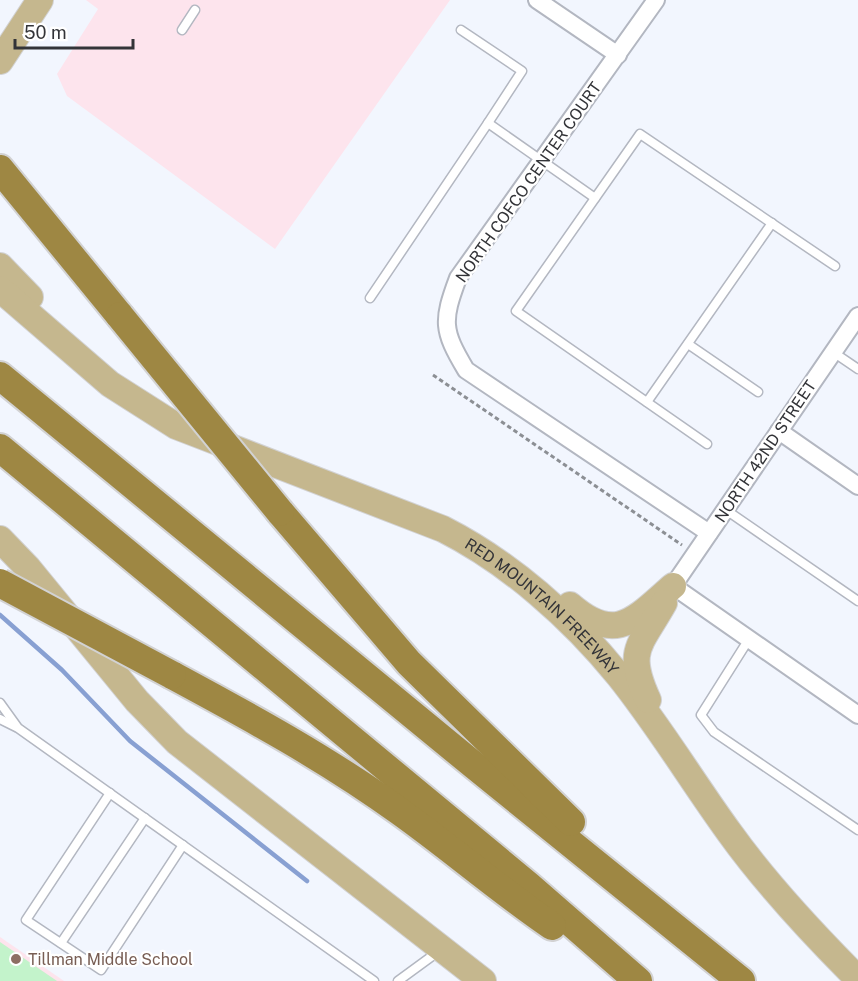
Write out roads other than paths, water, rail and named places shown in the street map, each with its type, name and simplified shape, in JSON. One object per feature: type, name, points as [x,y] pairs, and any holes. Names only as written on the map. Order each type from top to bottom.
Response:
[{"type":"highway","points":[[0,170],[368,617],[445,700],[567,818],[743,981]]},
{"type":"highway","points":[[0,192],[120,316]]},
{"type":"highway","points":[[0,376],[475,766],[743,981]]},
{"type":"highway","points":[[0,448],[529,886],[636,981]]},
{"type":"highway","points":[[0,583],[172,675],[334,767],[400,811],[516,901],[636,981]]},
{"type":"main road","points":[[0,61],[40,0]]},
{"type":"main road","points":[[0,266],[110,384]]},
{"type":"main road","points":[[0,289],[110,384]]},
{"type":"main road","name":"RED MOUNTAIN FREEWAY","points":[[110,384],[152,413],[201,438],[406,514],[468,542],[551,605],[588,640],[621,679],[760,871],[858,979]]},
{"type":"main road","points":[[0,539],[28,568],[137,701],[171,735],[483,981]]},
{"type":"main road","points":[[468,542],[532,573],[586,619],[601,625],[617,626],[631,621],[673,586]]},
{"type":"main road","points":[[668,744],[637,675],[635,660],[639,646],[673,586]]},
{"type":"street","points":[[537,0],[618,55]]},
{"type":"street","name":"NORTH COFCO CENTER COURT","points":[[656,0],[458,278],[446,311],[450,344],[466,370],[709,533]]},
{"type":"street","name":"NORTH 42ND STREET","points":[[673,586],[858,316]]},
{"type":"street","points":[[779,431],[858,486]]},
{"type":"street","points":[[673,586],[858,715]]},
{"type":"lane","points":[[182,30],[195,10]]},
{"type":"lane","points":[[370,298],[522,71],[461,30]]},
{"type":"lane","points":[[488,123],[595,198]]},
{"type":"lane","points":[[707,444],[516,311],[640,134],[836,266]]},
{"type":"lane","points":[[647,402],[772,223]]},
{"type":"lane","points":[[688,344],[758,392]]},
{"type":"lane","points":[[833,352],[858,369]]},
{"type":"lane","points":[[726,510],[858,601]]},
{"type":"lane","points":[[749,639],[701,715],[714,732],[858,830]]},
{"type":"lane","points":[[0,703],[18,728]]},
{"type":"lane","points":[[0,720],[18,728],[374,981]]},
{"type":"lane","points":[[110,793],[26,920],[101,969],[183,845]]},
{"type":"lane","points":[[60,943],[145,819]]},
{"type":"lane","points":[[399,981],[442,949]]},
{"type":"waterway","points":[[0,615],[62,670],[130,741],[307,881]]},
{"type":"place","name":"Tillman Middle School","points":[[16,959]]}]
